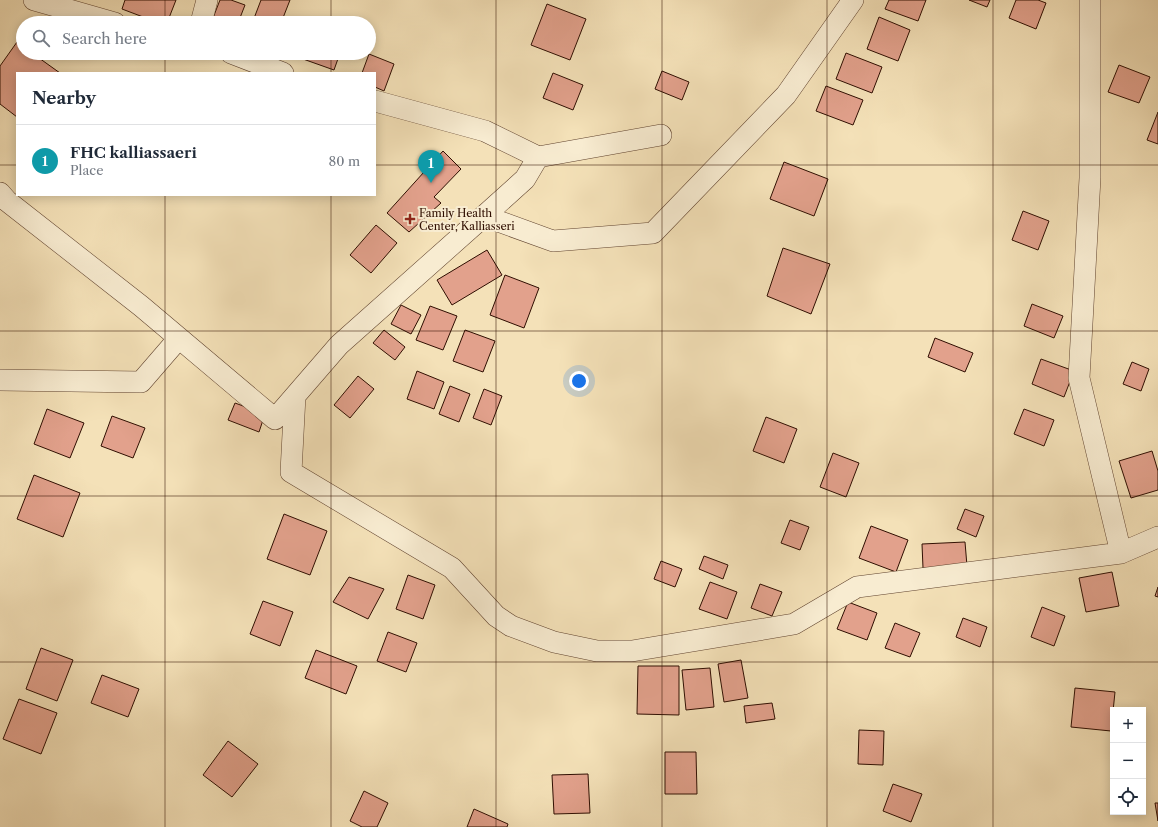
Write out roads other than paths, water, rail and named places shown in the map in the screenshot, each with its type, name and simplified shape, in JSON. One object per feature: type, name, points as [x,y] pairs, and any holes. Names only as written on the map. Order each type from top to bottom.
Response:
[{"type":"street","points":[[34,0],[90,16]]},
{"type":"street","points":[[202,16],[207,0]]},
{"type":"street","points":[[484,216],[553,241],[653,233],[786,95],[853,0]]},
{"type":"street","points":[[1090,0],[1090,178],[1079,378],[1121,553]]},
{"type":"street","points":[[249,60],[280,72]]},
{"type":"street","points":[[376,101],[485,131],[538,157],[661,135]]},
{"type":"street","points":[[0,193],[7,201],[180,338],[275,419],[339,345],[525,180],[538,157]]},
{"type":"street","points":[[0,380],[141,382],[180,338]]},
{"type":"street","points":[[295,396],[290,472],[452,568],[496,616],[511,626],[554,642],[597,651],[632,651],[794,624],[857,587],[1121,553],[1158,538]]},
{"type":"place","name":"FHC kalliassaeri","points":[[431,183]]},
{"type":"place","name":"Family Health Center, Kalliasseri","points":[[410,219]]}]
